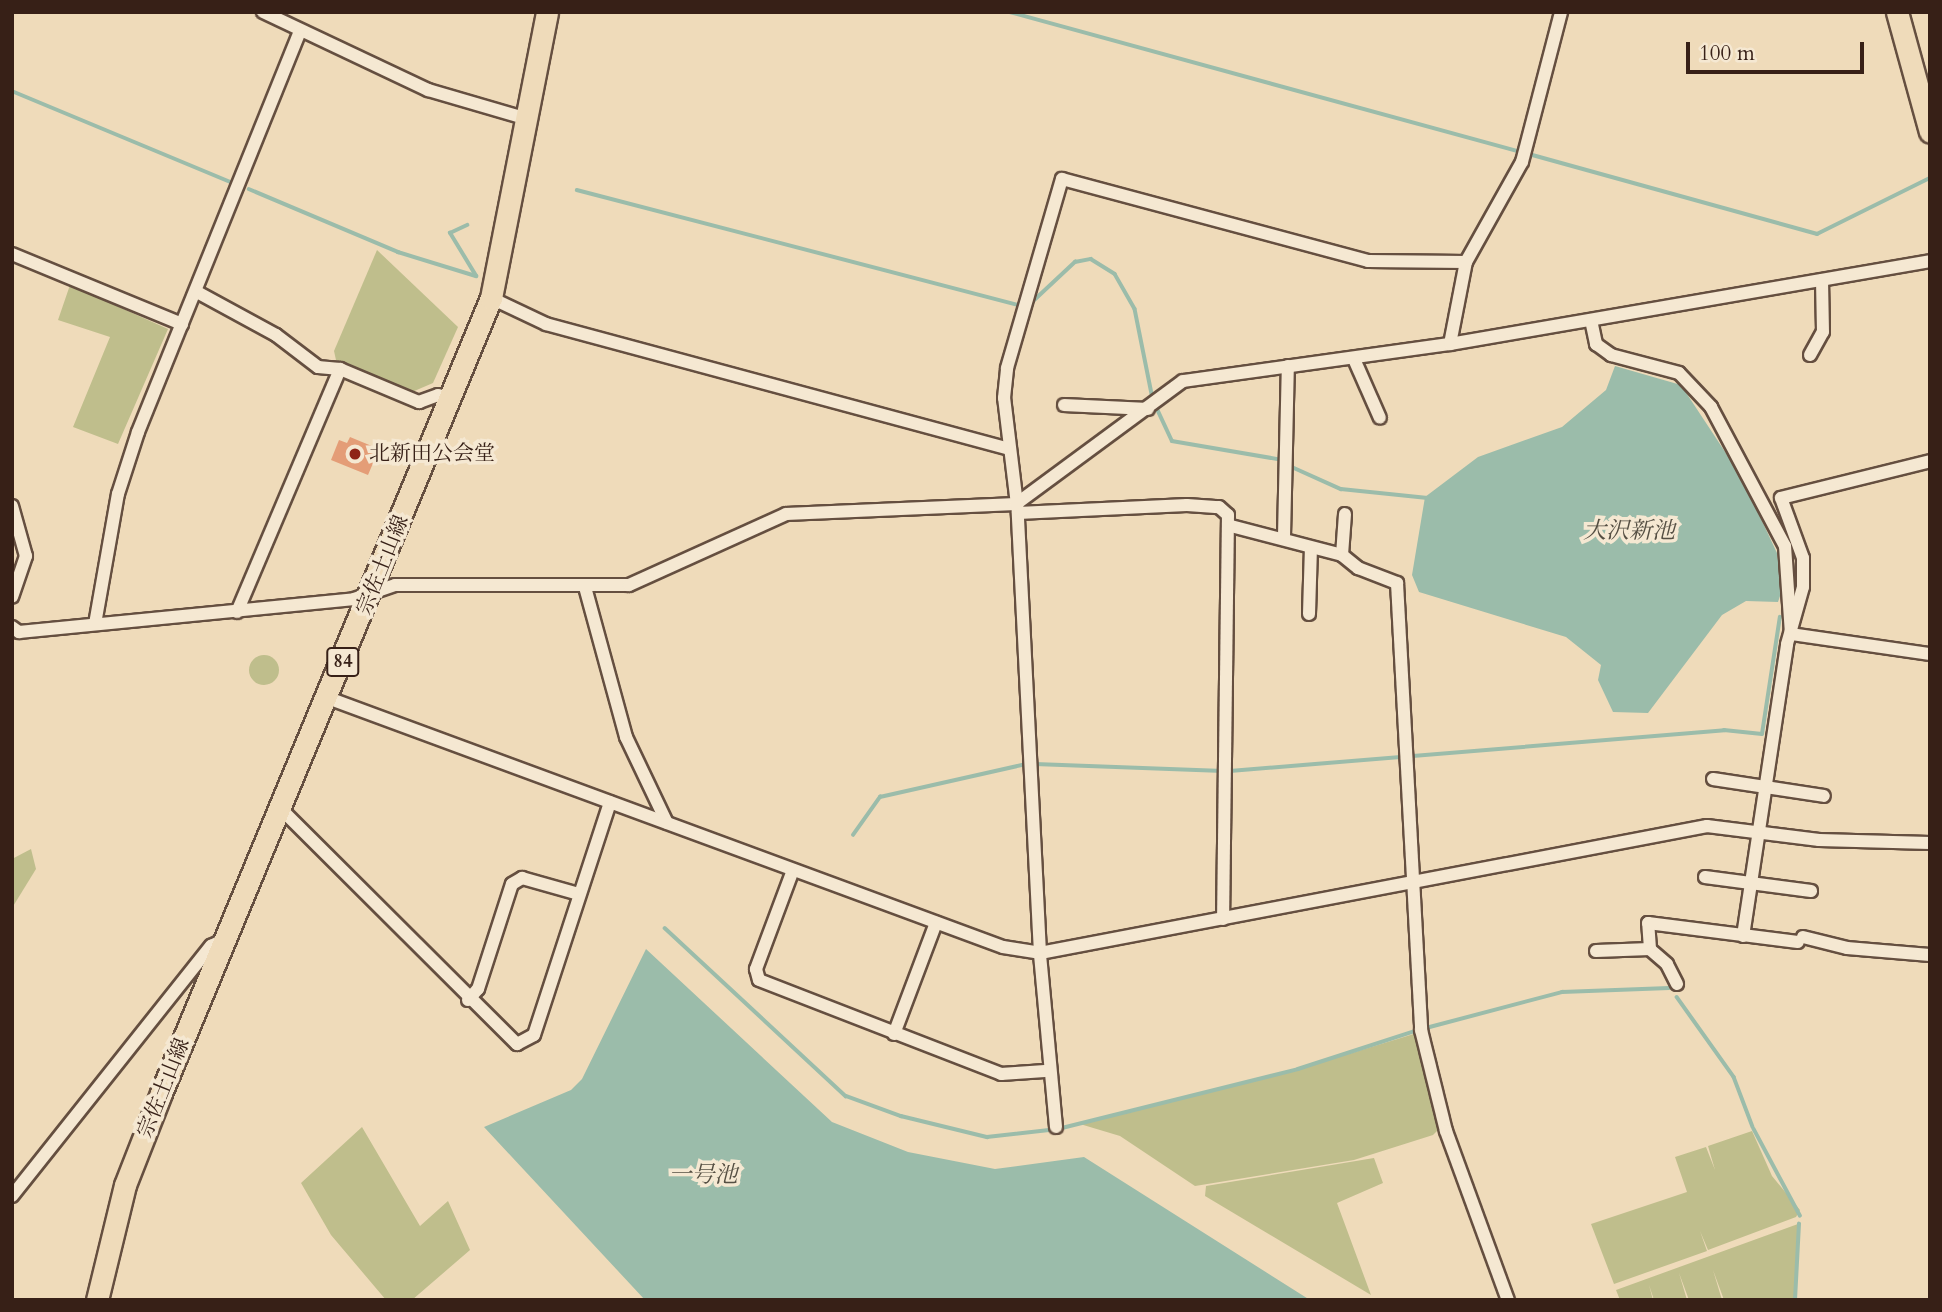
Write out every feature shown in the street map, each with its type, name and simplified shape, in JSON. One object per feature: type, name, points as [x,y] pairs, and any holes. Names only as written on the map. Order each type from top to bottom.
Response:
[{"type":"main road","name":"宗佐土山線","points":[[97,1300],[125,1185],[491,298],[547,12]]},
{"type":"main road","points":[[1897,12],[1930,132]]},
{"type":"street","points":[[263,12],[428,90],[528,118]]},
{"type":"street","points":[[1450,344],[1466,262],[1522,162],[1561,12]]},
{"type":"street","points":[[95,624],[118,494],[182,324],[300,31]]},
{"type":"street","points":[[1056,1127],[1040,953],[1017,509],[1007,448],[1007,368],[1062,179],[1368,261],[1466,262]]},
{"type":"street","points":[[12,254],[182,324]]},
{"type":"street","points":[[1017,509],[1183,381],[1450,344],[1930,261]]},
{"type":"street","points":[[1810,355],[1823,332],[1822,280]]},
{"type":"street","points":[[197,292],[275,335],[318,367],[340,369],[419,402],[438,395],[451,399]]},
{"type":"street","points":[[491,298],[546,324],[1007,448]]},
{"type":"street","points":[[1591,320],[1596,344],[1611,355],[1679,373],[1711,407],[1785,546],[1791,634]]},
{"type":"street","points":[[1354,359],[1380,418]]},
{"type":"street","points":[[1284,536],[1288,366]]},
{"type":"street","points":[[237,612],[340,369]]},
{"type":"street","points":[[1064,405],[1148,409]]},
{"type":"street","points":[[1743,936],[1757,833],[1791,634],[1803,587],[1803,558],[1781,498],[1930,461]]},
{"type":"street","points":[[12,627],[19,632],[237,612],[354,599],[395,585],[585,587],[646,581],[786,514],[1186,505],[1219,507],[1231,526],[1223,919]]},
{"type":"street","points":[[12,506],[26,556],[12,597]]},
{"type":"street","points":[[1342,555],[1345,514]]},
{"type":"street","points":[[1231,526],[1284,536],[1311,548],[1342,555],[1358,568],[1397,583],[1421,1030],[1446,1131],[1508,1300]]},
{"type":"street","points":[[1309,614],[1311,548]]},
{"type":"street","points":[[585,587],[626,737],[667,823]]},
{"type":"street","points":[[1791,634],[1930,654]]},
{"type":"street","points":[[328,698],[1003,947],[1040,953],[1707,825],[1757,833],[1930,843]]},
{"type":"street","points":[[1713,779],[1824,796]]},
{"type":"street","points":[[282,810],[510,1042],[532,1038],[610,802]]},
{"type":"street","points":[[793,870],[756,969],[759,980],[1001,1074],[1045,1071]]},
{"type":"street","points":[[1705,877],[1811,891]]},
{"type":"street","points":[[468,1000],[478,989],[512,884],[522,878],[579,894]]},
{"type":"street","points":[[894,1034],[936,923]]},
{"type":"street","points":[[1650,949],[1648,923],[1743,936],[1801,940],[1847,948],[1930,955]]},
{"type":"street","points":[[12,1196],[211,946],[226,939]]},
{"type":"street","points":[[1596,951],[1650,949],[1667,964],[1677,984]]},
{"type":"shaded area","points":[[377,250],[458,327],[433,383],[412,392],[336,360],[334,351]]},
{"type":"shaded area","points":[[70,285],[168,329],[118,444],[73,427],[110,337],[58,320]]},
{"type":"shaded area","points":[[264,655],[275,659],[279,670],[275,681],[264,685],[253,681],[249,670],[253,659]]},
{"type":"shaded area","points":[[31,849],[36,869],[12,908],[12,859]]},
{"type":"shaded area","points":[[1417,1033],[1441,1127],[1433,1135],[1354,1160],[1195,1186],[1120,1136],[1080,1124],[1290,1072]]},
{"type":"shaded area","points":[[362,1127],[420,1226],[448,1201],[470,1250],[412,1300],[386,1300],[331,1235],[301,1183]]},
{"type":"shaded area","points":[[1752,1131],[1772,1176],[1800,1210],[1796,1217],[1708,1250],[1700,1231],[1707,1251],[1614,1284],[1591,1224],[1687,1192],[1675,1157],[1706,1147],[1715,1170],[1708,1146]]},
{"type":"shaded area","points":[[1374,1158],[1383,1183],[1337,1203],[1371,1295],[1205,1196],[1206,1186]]},
{"type":"shaded area","points":[[1798,1224],[1794,1300],[1724,1300],[1713,1270],[1722,1300],[1689,1300],[1679,1273],[1687,1300],[1654,1300],[1649,1285],[1653,1300],[1620,1300],[1616,1290]]},
{"type":"water","name":"大沢新池","points":[[1615,366],[1681,385],[1741,476],[1777,553],[1782,590],[1778,602],[1746,601],[1722,615],[1648,713],[1613,712],[1598,680],[1601,665],[1566,637],[1419,592],[1412,575],[1425,497],[1478,457],[1562,427],[1606,390]]},
{"type":"water","name":"一号池","points":[[646,949],[832,1122],[908,1152],[995,1169],[1084,1157],[1310,1300],[645,1300],[484,1127],[571,1090],[582,1079]]},
{"type":"building","name":"北新田公会堂","points":[[350,437],[379,449],[368,475],[331,460],[339,440],[347,443]]},
{"type":"waterway","points":[[1010,12],[1521,152]]},
{"type":"waterway","points":[[12,91],[231,182]]},
{"type":"waterway","points":[[1529,154],[1817,234],[1930,178]]},
{"type":"waterway","points":[[249,189],[398,252],[476,276],[450,233],[467,225]]},
{"type":"waterway","points":[[577,190],[1023,306]]},
{"type":"waterway","points":[[1030,304],[1075,262],[1091,259],[1115,274],[1135,309],[1153,399]]},
{"type":"waterway","points":[[1156,406],[1172,441],[1277,459]]},
{"type":"waterway","points":[[1292,467],[1341,489],[1428,498]]},
{"type":"waterway","points":[[1035,764],[1230,771],[1724,730],[1762,734],[1780,617]]},
{"type":"waterway","points":[[853,835],[880,797],[1027,764]]},
{"type":"waterway","points":[[665,928],[846,1096],[901,1116],[987,1137],[1058,1129],[1298,1069],[1415,1031]]},
{"type":"waterway","points":[[1426,1028],[1562,992],[1669,988]]},
{"type":"waterway","points":[[1677,997],[1734,1077],[1753,1127]]},
{"type":"waterway","points":[[1754,1129],[1800,1215]]},
{"type":"waterway","points":[[1795,1300],[1799,1224]]},
{"type":"place","name":"北新田公会堂","points":[[355,454]]}]
